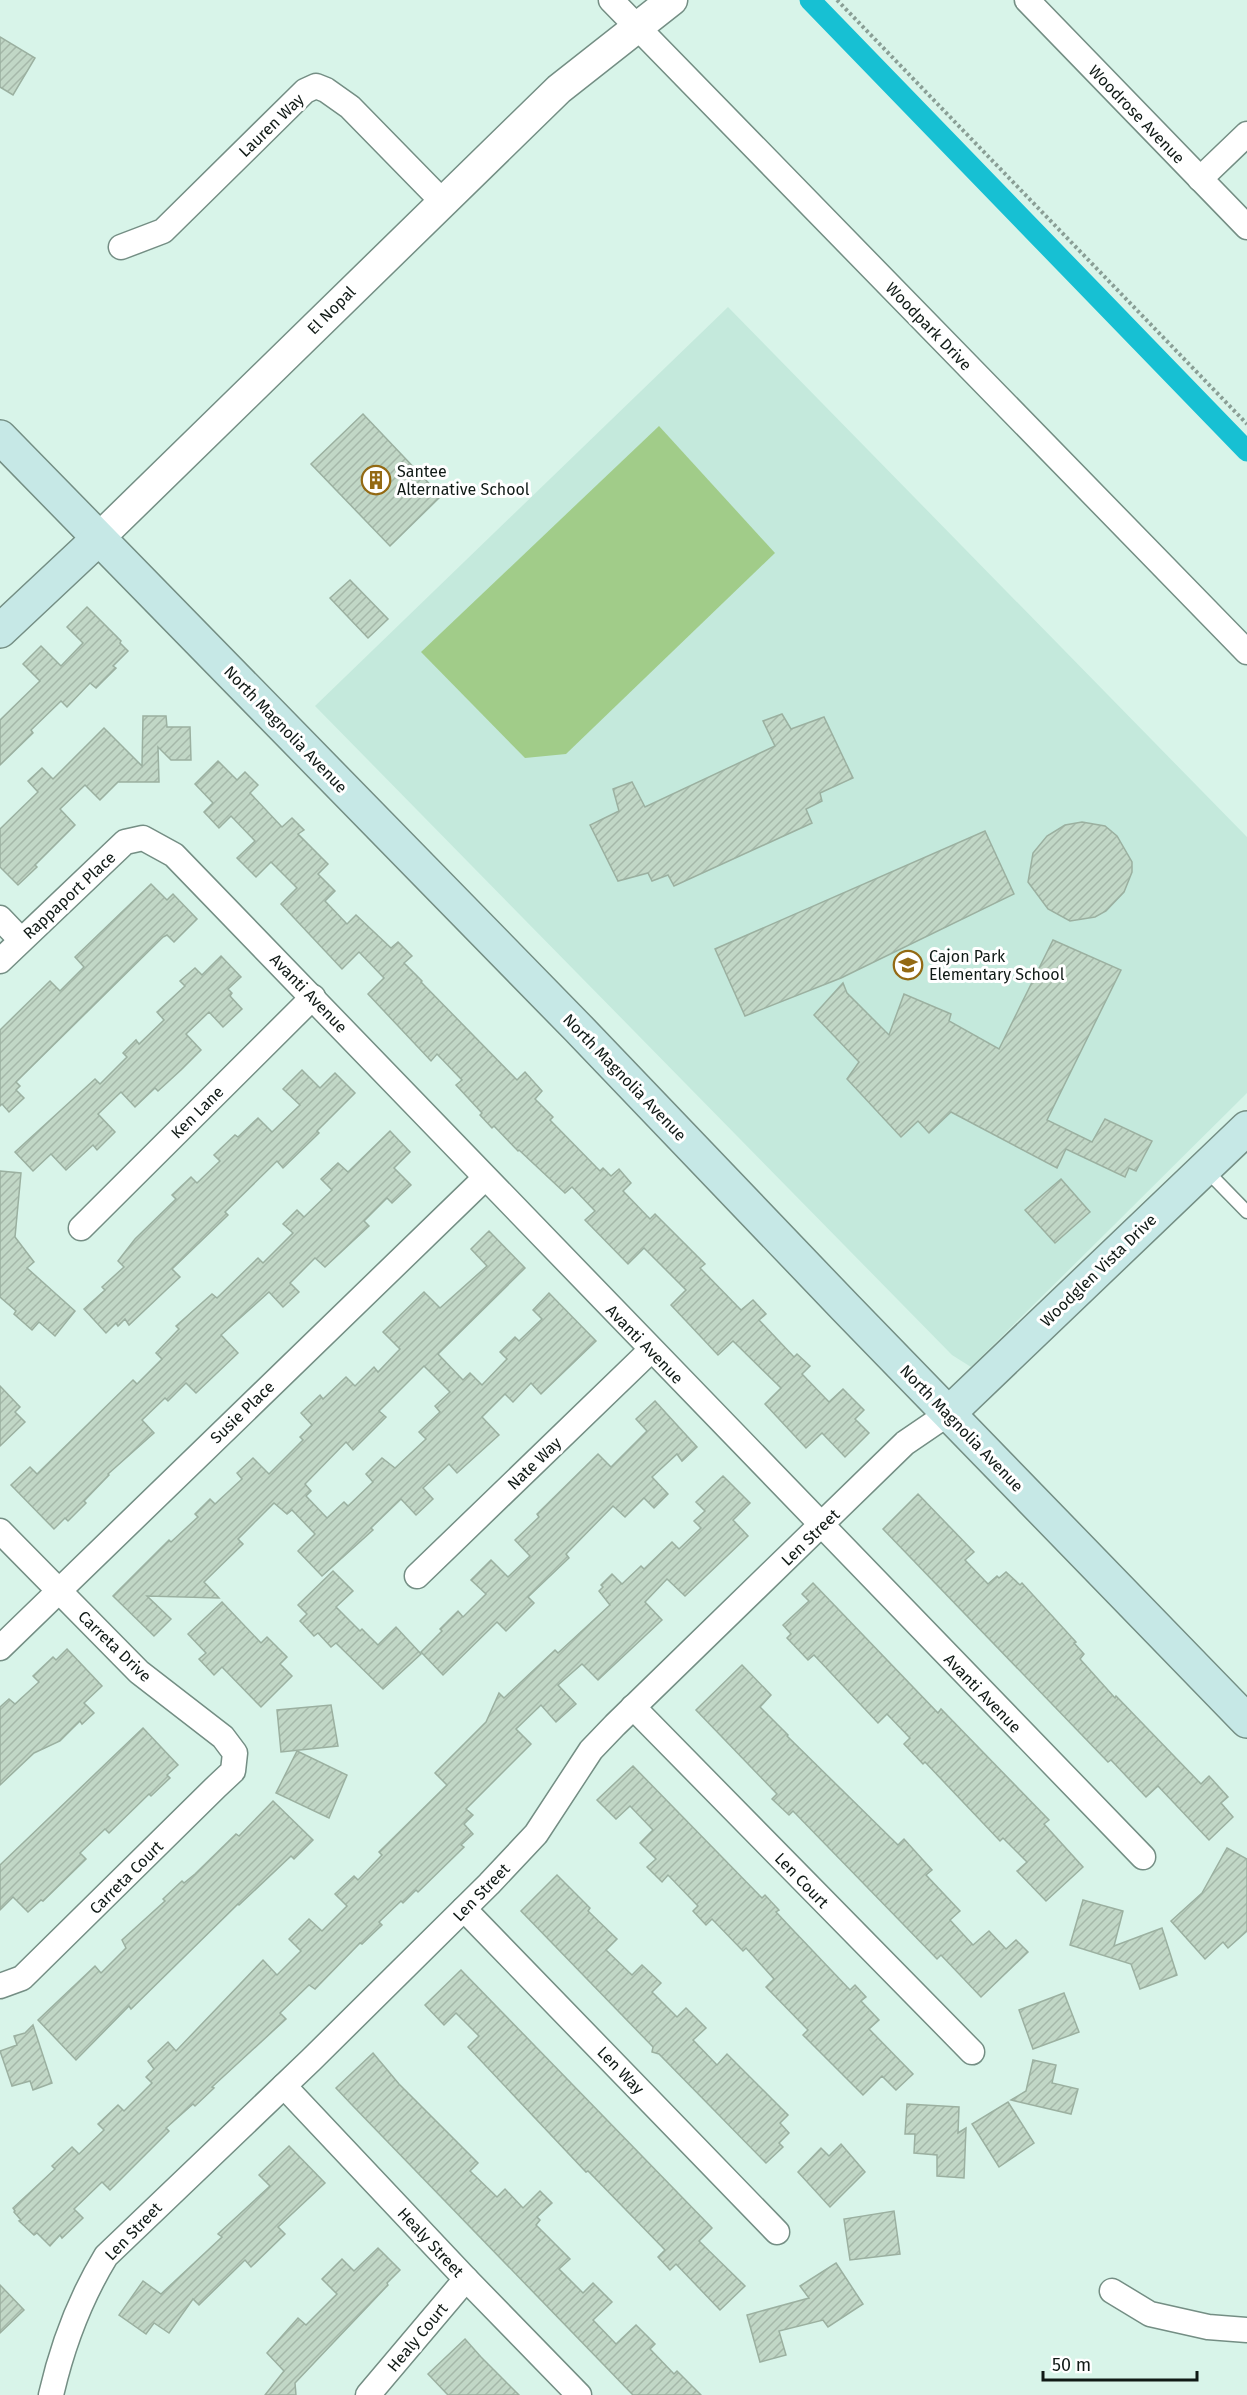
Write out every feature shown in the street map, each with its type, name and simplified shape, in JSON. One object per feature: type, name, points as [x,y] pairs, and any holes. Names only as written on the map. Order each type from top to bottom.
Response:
[{"type":"main road","name":"North Magnolia Avenue","points":[[0,438],[195,634],[570,1019],[1247,1721]]},
{"type":"main road","name":"El Nopal","points":[[0,631],[98,539]]},
{"type":"main road","name":"Woodglen Vista Drive","points":[[949,1413],[1247,1128]]},
{"type":"street","name":"Woodpark Drive","points":[[611,0],[1247,652]]},
{"type":"street","name":"El Nopal","points":[[98,539],[559,88],[672,0]]},
{"type":"street","name":"Woodrose Avenue","points":[[1029,1],[1247,227]]},
{"type":"street","name":"Lauren Way","points":[[121,247],[163,231],[305,91],[316,86],[326,90],[350,107],[442,201]]},
{"type":"street","points":[[1200,179],[1247,134]]},
{"type":"street","name":"Rappaport Place","points":[[0,962],[125,842],[143,838]]},
{"type":"street","name":"Avanti Avenue","points":[[143,838],[174,855],[1143,1857]]},
{"type":"street","points":[[0,918],[21,940]]},
{"type":"street","name":"Ken Lane","points":[[81,1228],[313,997]]},
{"type":"street","name":"Susie Place","points":[[0,1648],[485,1178]]},
{"type":"street","name":"Nate Way","points":[[417,1576],[651,1350]]},
{"type":"street","name":"Len Street","points":[[51,2395],[80,2308],[106,2256],[284,2086],[464,1909],[536,1834],[591,1750],[633,1707],[905,1443],[949,1413]]},
{"type":"street","name":"Carreta Drive","points":[[0,1531],[139,1672],[223,1737],[235,1753]]},
{"type":"street","name":"Len Court","points":[[633,1707],[972,2052]]},
{"type":"street","name":"Carreta Court","points":[[0,1986],[22,1978],[233,1771],[235,1753]]},
{"type":"street","name":"Len Way","points":[[464,1909],[777,2232]]},
{"type":"street","name":"Healy Street","points":[[284,2086],[579,2395]]},
{"type":"street","name":"Healy Court","points":[[368,2395],[466,2279]]},
{"type":"street","points":[[1112,2291],[1150,2314],[1208,2327],[1247,2331]]},
{"type":"lane","points":[[1204,1168],[1247,1212]]},
{"type":"path","points":[[837,0],[1247,424]]},
{"type":"shaded area","name":"Cajon Park Elementary School","points":[[728,307],[1247,837],[1247,1093],[971,1367],[952,1355],[315,706]]},
{"type":"green space","points":[[659,426],[775,553],[566,754],[525,758],[421,652]]},
{"type":"building","points":[[0,37],[35,58],[13,95],[0,87]]},
{"type":"building","name":"Santee Alternative School","points":[[363,414],[441,496],[390,546],[311,464]]},
{"type":"building","points":[[350,580],[388,619],[368,638],[330,598]]},
{"type":"building","points":[[87,607],[128,651],[113,666],[116,668],[96,688],[90,683],[67,707],[61,701],[31,730],[33,733],[0,765],[0,720],[40,681],[23,664],[41,646],[61,666],[83,643],[67,627]]},
{"type":"building","points":[[782,714],[791,729],[824,717],[853,778],[820,793],[822,801],[806,809],[812,823],[674,886],[668,875],[652,881],[648,873],[618,881],[590,825],[619,811],[613,789],[632,782],[645,807],[775,746],[763,721]]},
{"type":"building","points":[[143,716],[166,716],[167,727],[190,727],[191,760],[171,760],[158,747],[159,782],[118,782],[100,800],[85,785],[60,809],[75,825],[18,885],[0,867],[0,829],[38,792],[28,781],[42,768],[53,779],[104,728],[142,766]]},
{"type":"building","points":[[218,761],[237,780],[245,772],[258,785],[250,793],[282,827],[292,818],[304,830],[298,834],[328,864],[318,874],[335,891],[325,901],[347,924],[356,915],[391,948],[398,942],[412,956],[404,963],[421,982],[517,1080],[525,1072],[542,1091],[535,1099],[553,1117],[550,1120],[600,1171],[603,1168],[611,1176],[619,1169],[631,1183],[623,1191],[650,1219],[655,1214],[705,1264],[700,1268],[741,1310],[753,1300],[766,1314],[759,1320],[794,1357],[797,1354],[810,1366],[802,1374],[829,1402],[843,1389],[864,1410],[855,1419],[869,1433],[845,1457],[822,1433],[806,1448],[765,1404],[781,1388],[733,1341],[718,1355],[671,1305],[686,1290],[644,1248],[628,1264],[585,1220],[595,1211],[572,1187],[565,1193],[494,1126],[492,1128],[480,1115],[482,1113],[456,1085],[462,1080],[437,1054],[431,1061],[368,994],[384,978],[359,952],[342,969],[281,904],[297,888],[271,862],[256,877],[237,858],[255,841],[231,816],[219,828],[204,812],[213,803],[195,784]]},
{"type":"building","points":[[1082,822],[1105,826],[1117,836],[1132,862],[1132,872],[1124,892],[1106,911],[1095,917],[1070,921],[1048,909],[1028,882],[1033,853],[1047,836],[1065,825]]},
{"type":"building","points":[[985,831],[1014,894],[841,978],[745,1016],[715,949]]},
{"type":"building","points":[[151,884],[167,900],[173,894],[197,919],[174,942],[167,935],[163,937],[16,1082],[20,1086],[16,1090],[24,1098],[9,1112],[2,1104],[0,1106],[0,1030],[50,981],[60,991],[84,967],[75,957]]},
{"type":"building","points":[[1053,940],[1121,970],[1047,1120],[1092,1142],[1105,1119],[1152,1141],[1136,1171],[1129,1168],[1125,1177],[1066,1149],[1057,1168],[951,1112],[929,1133],[918,1121],[901,1137],[847,1079],[859,1062],[814,1015],[843,983],[847,993],[889,1035],[904,994],[951,1014],[949,1021],[999,1049]]},
{"type":"building","points":[[221,956],[241,977],[228,989],[232,993],[230,996],[242,1009],[223,1027],[209,1012],[186,1034],[201,1050],[181,1070],[158,1091],[155,1088],[135,1107],[121,1092],[98,1114],[115,1132],[97,1150],[93,1145],[66,1170],[51,1154],[33,1171],[15,1152],[95,1079],[100,1084],[127,1057],[123,1053],[136,1040],[139,1044],[164,1020],[157,1012],[185,986],[180,981],[195,968],[202,975]]},
{"type":"building","points":[[302,1070],[320,1088],[335,1073],[355,1093],[283,1168],[277,1161],[225,1212],[228,1215],[172,1269],[180,1277],[129,1325],[125,1319],[118,1326],[116,1323],[106,1333],[84,1309],[105,1290],[102,1287],[124,1267],[118,1261],[135,1239],[176,1199],[172,1195],[191,1177],[197,1183],[220,1161],[214,1155],[235,1135],[238,1137],[258,1118],[272,1132],[300,1105],[283,1089]]},
{"type":"building","points":[[390,1131],[410,1152],[394,1168],[411,1185],[392,1203],[387,1198],[364,1221],[369,1226],[325,1267],[315,1258],[290,1283],[299,1292],[283,1307],[269,1292],[221,1335],[238,1353],[196,1393],[186,1383],[168,1401],[165,1398],[142,1420],[154,1433],[108,1474],[84,1501],[86,1503],[68,1521],[65,1518],[54,1529],[11,1485],[30,1467],[37,1474],[133,1380],[137,1384],[162,1359],[156,1353],[179,1329],[176,1326],[212,1294],[217,1298],[258,1258],[263,1263],[293,1233],[283,1224],[297,1210],[304,1217],[332,1190],[321,1179],[338,1163],[348,1172]]},
{"type":"building","points":[[0,1171],[21,1173],[15,1237],[34,1262],[27,1268],[75,1311],[55,1336],[39,1322],[32,1330],[0,1297]]},
{"type":"building","points":[[1061,1179],[1090,1212],[1055,1243],[1025,1210]]},
{"type":"building","points":[[489,1231],[525,1268],[438,1354],[463,1380],[470,1373],[482,1385],[507,1359],[500,1352],[515,1337],[519,1341],[542,1319],[533,1310],[549,1293],[596,1341],[541,1394],[531,1383],[513,1402],[505,1394],[482,1417],[499,1435],[457,1473],[449,1464],[423,1488],[433,1499],[416,1515],[401,1499],[371,1528],[373,1530],[322,1576],[298,1551],[315,1534],[292,1510],[287,1514],[274,1503],[238,1539],[243,1544],[204,1582],[219,1598],[147,1596],[171,1619],[154,1636],[113,1596],[169,1540],[171,1542],[198,1517],[195,1514],[210,1499],[215,1504],[242,1479],[237,1473],[253,1458],[269,1474],[303,1440],[300,1437],[312,1425],[301,1413],[320,1395],[323,1399],[346,1377],[355,1386],[374,1367],[378,1372],[400,1349],[383,1332],[424,1292],[440,1308],[487,1266],[471,1249]],"holes":[[[424,1366],[450,1392],[435,1406],[440,1412],[419,1432],[426,1439],[395,1468],[382,1458],[366,1474],[373,1482],[348,1506],[344,1502],[327,1518],[306,1496],[311,1491],[305,1484],[346,1442],[353,1450],[386,1417],[379,1411]]]},
{"type":"building","points":[[0,1386],[20,1407],[15,1412],[25,1422],[0,1446]]},
{"type":"building","points":[[655,1401],[697,1447],[682,1461],[677,1454],[652,1477],[668,1494],[654,1508],[644,1498],[625,1517],[613,1506],[566,1554],[569,1558],[528,1597],[534,1603],[506,1631],[497,1622],[443,1675],[421,1652],[458,1611],[463,1617],[486,1594],[471,1580],[491,1560],[508,1577],[530,1556],[515,1540],[539,1517],[537,1514],[598,1454],[611,1467],[647,1431],[636,1419]]},
{"type":"building","points":[[723,1476],[750,1503],[733,1520],[748,1536],[685,1596],[667,1579],[645,1602],[662,1620],[598,1680],[582,1664],[558,1685],[576,1704],[556,1722],[541,1705],[516,1729],[531,1744],[466,1809],[473,1815],[464,1824],[473,1834],[461,1845],[464,1847],[418,1892],[416,1890],[403,1903],[401,1901],[379,1922],[382,1925],[362,1944],[360,1943],[315,1989],[309,1985],[280,2013],[286,2019],[212,2087],[214,2088],[195,2106],[193,2104],[166,2128],[169,2131],[110,2190],[102,2182],[74,2209],[83,2218],[62,2238],[60,2235],[50,2246],[37,2233],[34,2235],[19,2221],[21,2220],[13,2208],[55,2169],[52,2166],[72,2147],[79,2154],[104,2130],[98,2124],[118,2105],[124,2111],[152,2083],[146,2077],[154,2069],[148,2061],[168,2042],[176,2051],[263,1960],[277,1975],[301,1951],[289,1939],[309,1919],[322,1931],[347,1906],[335,1894],[354,1876],[358,1880],[382,1855],[379,1852],[447,1785],[435,1773],[486,1722],[499,1693],[504,1698],[555,1650],[558,1653],[610,1605],[599,1591],[603,1587],[601,1585],[612,1574],[622,1584],[641,1566],[644,1569],[672,1542],[679,1549],[701,1528],[694,1521],[705,1511],[696,1502]]},
{"type":"building","points":[[918,1494],[974,1552],[965,1560],[988,1584],[1006,1572],[1020,1585],[1022,1583],[1076,1642],[1074,1643],[1084,1654],[1080,1659],[1115,1698],[1116,1696],[1201,1784],[1209,1776],[1228,1797],[1221,1803],[1233,1817],[1209,1840],[1158,1786],[1146,1797],[1111,1760],[1108,1762],[883,1529]]},
{"type":"building","points":[[333,1571],[353,1591],[336,1607],[360,1631],[362,1629],[378,1645],[396,1627],[421,1654],[383,1689],[336,1643],[331,1647],[318,1633],[314,1636],[300,1621],[307,1614],[298,1605]]},
{"type":"building","points":[[813,1583],[938,1713],[941,1709],[1049,1820],[1044,1824],[1083,1867],[1046,1901],[1017,1871],[1027,1862],[1003,1838],[1000,1841],[925,1762],[923,1764],[904,1744],[910,1738],[887,1714],[878,1723],[814,1655],[808,1660],[787,1638],[791,1634],[783,1625],[809,1601],[802,1594]]},
{"type":"building","points":[[222,1602],[261,1643],[267,1637],[287,1657],[280,1664],[292,1676],[261,1707],[222,1667],[214,1675],[199,1659],[206,1653],[188,1634]]},
{"type":"building","points":[[67,1649],[102,1686],[84,1703],[94,1713],[82,1724],[80,1721],[60,1741],[34,1753],[0,1785],[0,1707],[9,1699],[15,1704],[39,1682],[33,1676],[53,1657],[56,1660]]},
{"type":"building","points":[[742,1665],[771,1695],[760,1707],[898,1845],[904,1839],[932,1870],[926,1875],[960,1911],[950,1920],[973,1945],[989,1931],[1006,1949],[1016,1940],[1028,1952],[981,1997],[941,1955],[937,1959],[793,1811],[789,1815],[772,1799],[777,1794],[696,1710]]},
{"type":"building","points":[[331,1705],[338,1746],[281,1752],[277,1710]]},
{"type":"building","points":[[143,1728],[178,1765],[167,1775],[170,1778],[151,1796],[149,1794],[109,1833],[105,1829],[80,1853],[86,1859],[43,1901],[41,1900],[28,1912],[13,1897],[0,1910],[0,1865]]},
{"type":"building","points":[[297,1751],[347,1775],[329,1818],[276,1793]]},
{"type":"building","points":[[633,1766],[762,1898],[765,1895],[779,1910],[776,1912],[850,1990],[855,1985],[866,1997],[861,2001],[879,2020],[869,2029],[913,2074],[896,2090],[882,2076],[863,2095],[803,2035],[808,2030],[766,1987],[774,1979],[746,1948],[743,1951],[712,1919],[706,1925],[693,1911],[698,1906],[668,1875],[662,1882],[647,1867],[656,1859],[640,1843],[653,1830],[630,1806],[616,1819],[597,1800]]},
{"type":"building","points":[[273,1801],[313,1840],[294,1859],[291,1856],[238,1904],[131,2009],[129,2006],[76,2060],[38,2020],[95,1966],[101,1973],[126,1948],[122,1940],[165,1901],[163,1899],[182,1881],[184,1883],[195,1874],[236,1834],[239,1836]]},
{"type":"building","points":[[1227,1848],[1247,1859],[1247,1931],[1228,1948],[1223,1942],[1205,1959],[1171,1921],[1202,1893]]},
{"type":"building","points":[[557,1875],[590,1908],[588,1911],[617,1939],[606,1950],[632,1975],[642,1965],[661,1983],[652,1992],[677,2017],[686,2008],[706,2028],[693,2040],[717,2065],[727,2054],[788,2115],[780,2123],[789,2133],[779,2143],[783,2147],[766,2163],[659,2054],[652,2052],[653,2047],[521,1911]]},
{"type":"building","points":[[1083,1900],[1123,1911],[1114,1946],[1162,1928],[1177,1975],[1140,1989],[1131,1964],[1070,1945]]},
{"type":"building","points":[[461,1970],[712,2228],[699,2241],[745,2286],[720,2310],[676,2264],[670,2270],[658,2257],[665,2250],[588,2171],[586,2172],[468,2047],[479,2036],[456,2013],[444,2025],[425,2005]]},
{"type":"building","points":[[1064,1993],[1079,2032],[1033,2049],[1019,2010]]},
{"type":"building","points":[[33,2025],[52,2083],[33,2090],[30,2081],[12,2086],[0,2051],[17,2045],[14,2036],[25,2033]]},
{"type":"building","points":[[373,2053],[399,2084],[478,2163],[470,2171],[497,2197],[505,2189],[523,2208],[540,2191],[552,2203],[537,2217],[540,2220],[536,2225],[570,2259],[559,2269],[583,2293],[593,2283],[612,2302],[593,2320],[616,2344],[636,2325],[655,2344],[650,2349],[674,2374],[677,2371],[701,2395],[633,2395],[352,2105],[336,2088]]},
{"type":"building","points":[[1033,2060],[1056,2065],[1052,2083],[1078,2089],[1071,2114],[1011,2100],[1026,2091]]},
{"type":"building","points":[[1008,2102],[1034,2143],[999,2167],[972,2124]]},
{"type":"building","points":[[907,2104],[959,2107],[958,2133],[966,2128],[964,2178],[937,2176],[937,2155],[914,2153],[915,2134],[905,2134]]},
{"type":"building","points":[[841,2144],[865,2172],[830,2207],[798,2172],[821,2148],[829,2156]]},
{"type":"building","points":[[289,2146],[325,2183],[278,2227],[285,2234],[251,2267],[245,2260],[199,2305],[193,2299],[169,2333],[154,2323],[146,2334],[119,2315],[143,2281],[161,2294],[222,2237],[218,2234],[270,2186],[259,2175]]},
{"type":"building","points":[[894,2211],[900,2254],[850,2260],[844,2219]]},
{"type":"building","points":[[378,2248],[400,2270],[295,2383],[296,2395],[265,2395],[284,2371],[267,2353],[298,2318],[306,2325],[337,2294],[322,2279],[342,2259],[354,2271]]},
{"type":"building","points":[[836,2263],[863,2304],[828,2327],[823,2320],[779,2331],[786,2355],[760,2362],[747,2315],[809,2298],[800,2286]]},
{"type":"building","points":[[0,2285],[24,2310],[0,2333]]},
{"type":"building","points":[[465,2339],[519,2395],[448,2395],[428,2374]]},
{"type":"waterway","points":[[810,0],[1247,451]]},
{"type":"place","name":"Santee Alternative School","points":[[376,480]]},
{"type":"place","name":"Cajon Park Elementary School","points":[[908,965]]}]
